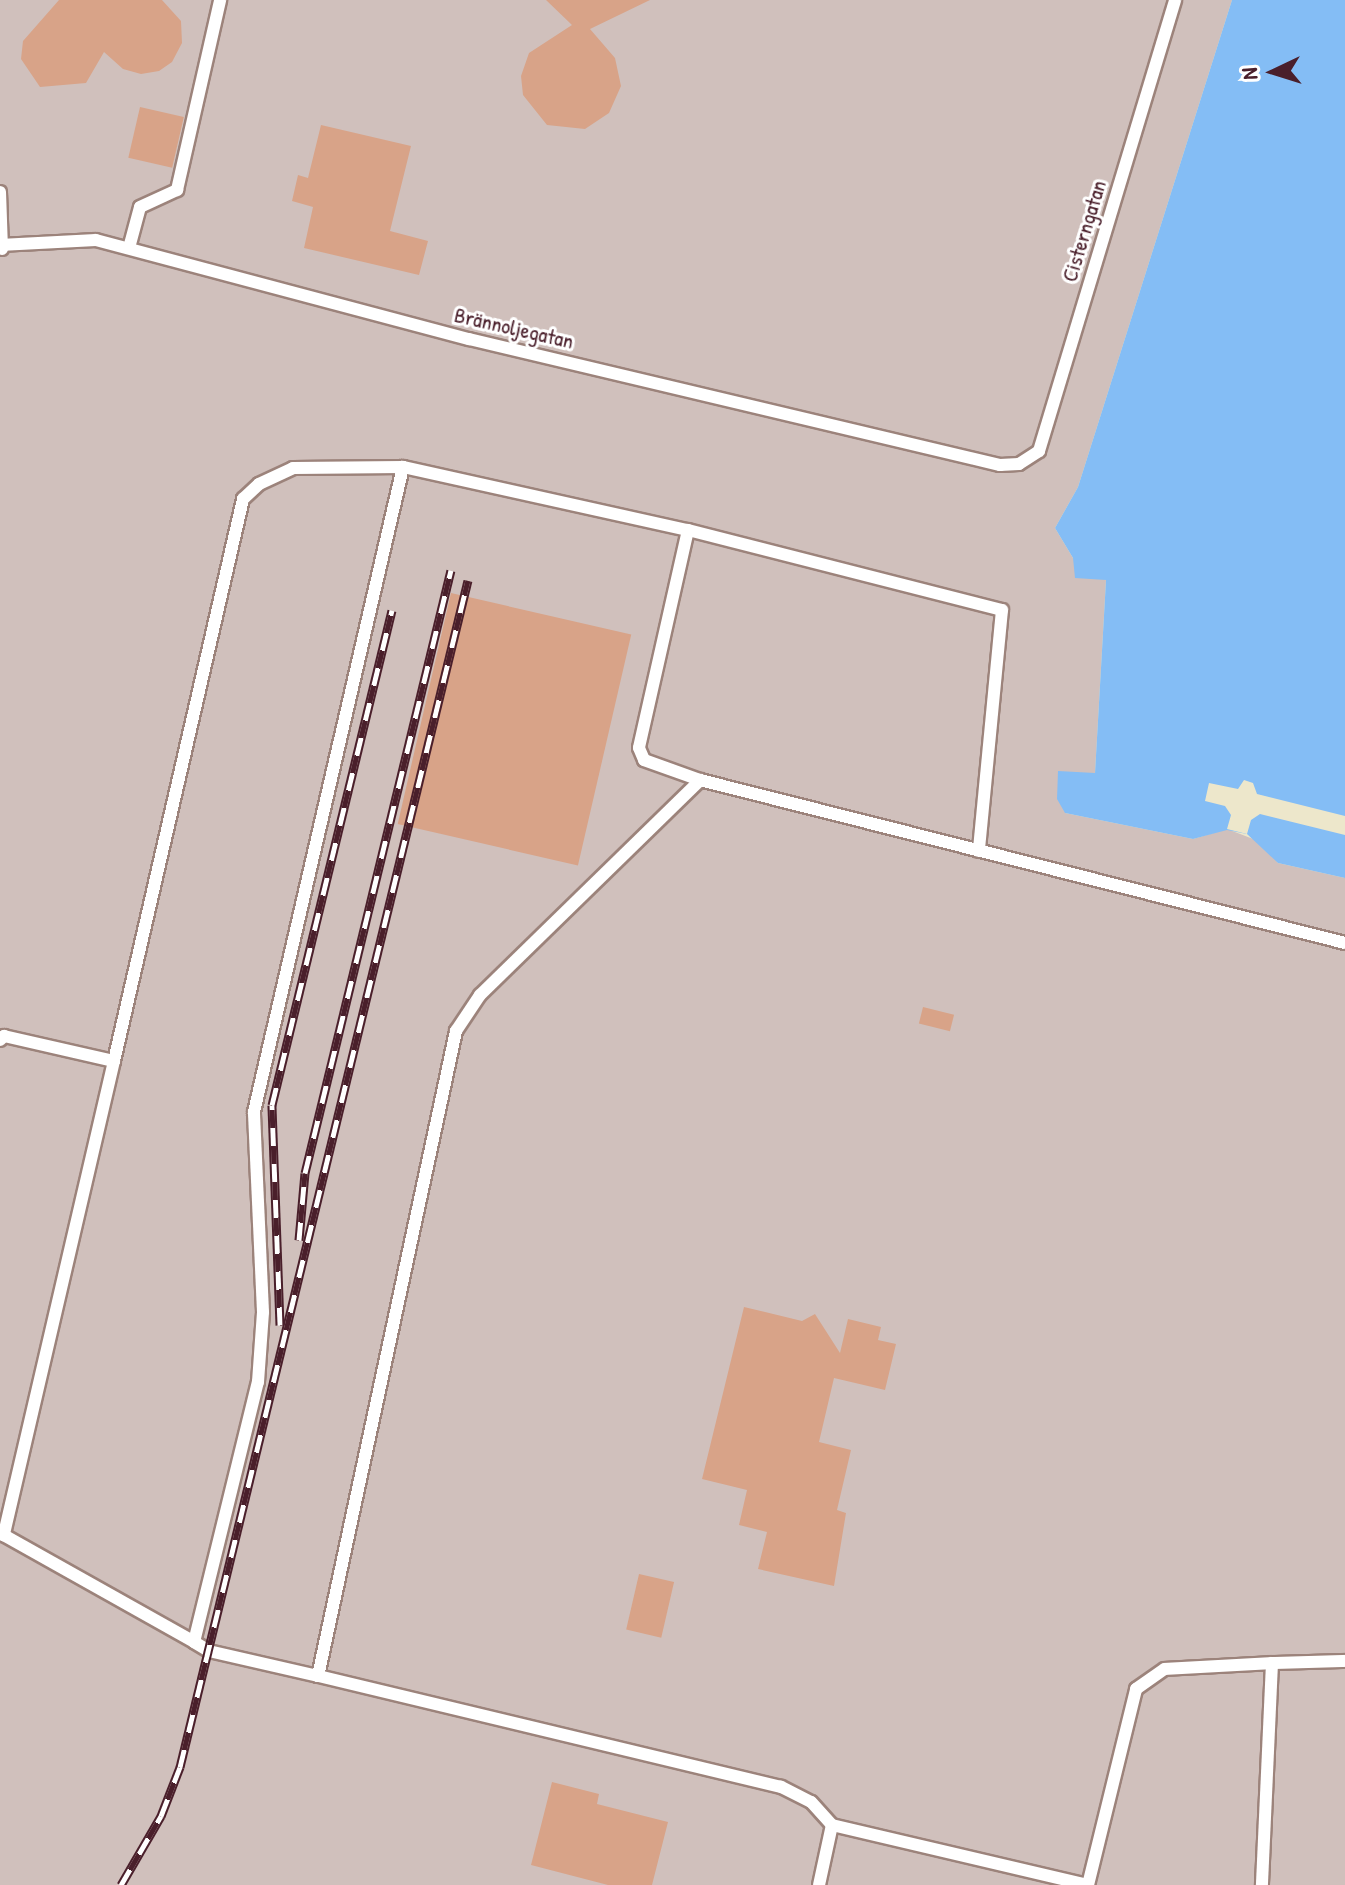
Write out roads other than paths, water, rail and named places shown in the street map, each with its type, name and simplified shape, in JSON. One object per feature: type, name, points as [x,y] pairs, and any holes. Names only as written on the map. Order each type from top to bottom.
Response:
[{"type":"lane","points":[[129,248],[140,207],[177,190],[220,0]]},
{"type":"lane","name":"Cisterngatan","points":[[1019,464],[1039,451],[1175,0]]},
{"type":"lane","points":[[0,192],[2,247]]},
{"type":"lane","name":"Brännoljegatan","points":[[2,247],[96,240],[469,339],[1000,465],[1019,464]]},
{"type":"lane","points":[[194,1642],[258,1382],[263,1312],[254,1112],[403,467]]},
{"type":"lane","points":[[979,851],[1002,610],[688,530],[403,467],[293,468],[259,484],[243,499],[2,1534],[209,1651],[781,1787],[811,1802],[832,1825],[1088,1885],[1136,1689],[1165,1669],[1345,1661]]},
{"type":"lane","points":[[688,530],[639,748],[644,760],[700,780],[1345,943]]},
{"type":"lane","points":[[318,1676],[456,1031],[480,995],[700,780]]},
{"type":"lane","points":[[0,1040],[4,1036],[114,1061]]},
{"type":"lane","points":[[1262,1885],[1272,1663]]},
{"type":"lane","points":[[819,1885],[832,1825]]},
{"type":"water","points":[[1232,0],[1345,0],[1345,878],[1278,863],[1247,834],[1227,830],[1193,839],[1065,813],[1057,799],[1058,771],[1095,773],[1106,580],[1075,578],[1073,558],[1055,528],[1078,487]]},
{"type":"railway","points":[[299,1240],[305,1173],[451,570]]},
{"type":"railway","points":[[121,1885],[161,1816],[180,1767],[468,580]]},
{"type":"railway","points":[[280,1325],[272,1105],[392,610]]}]
